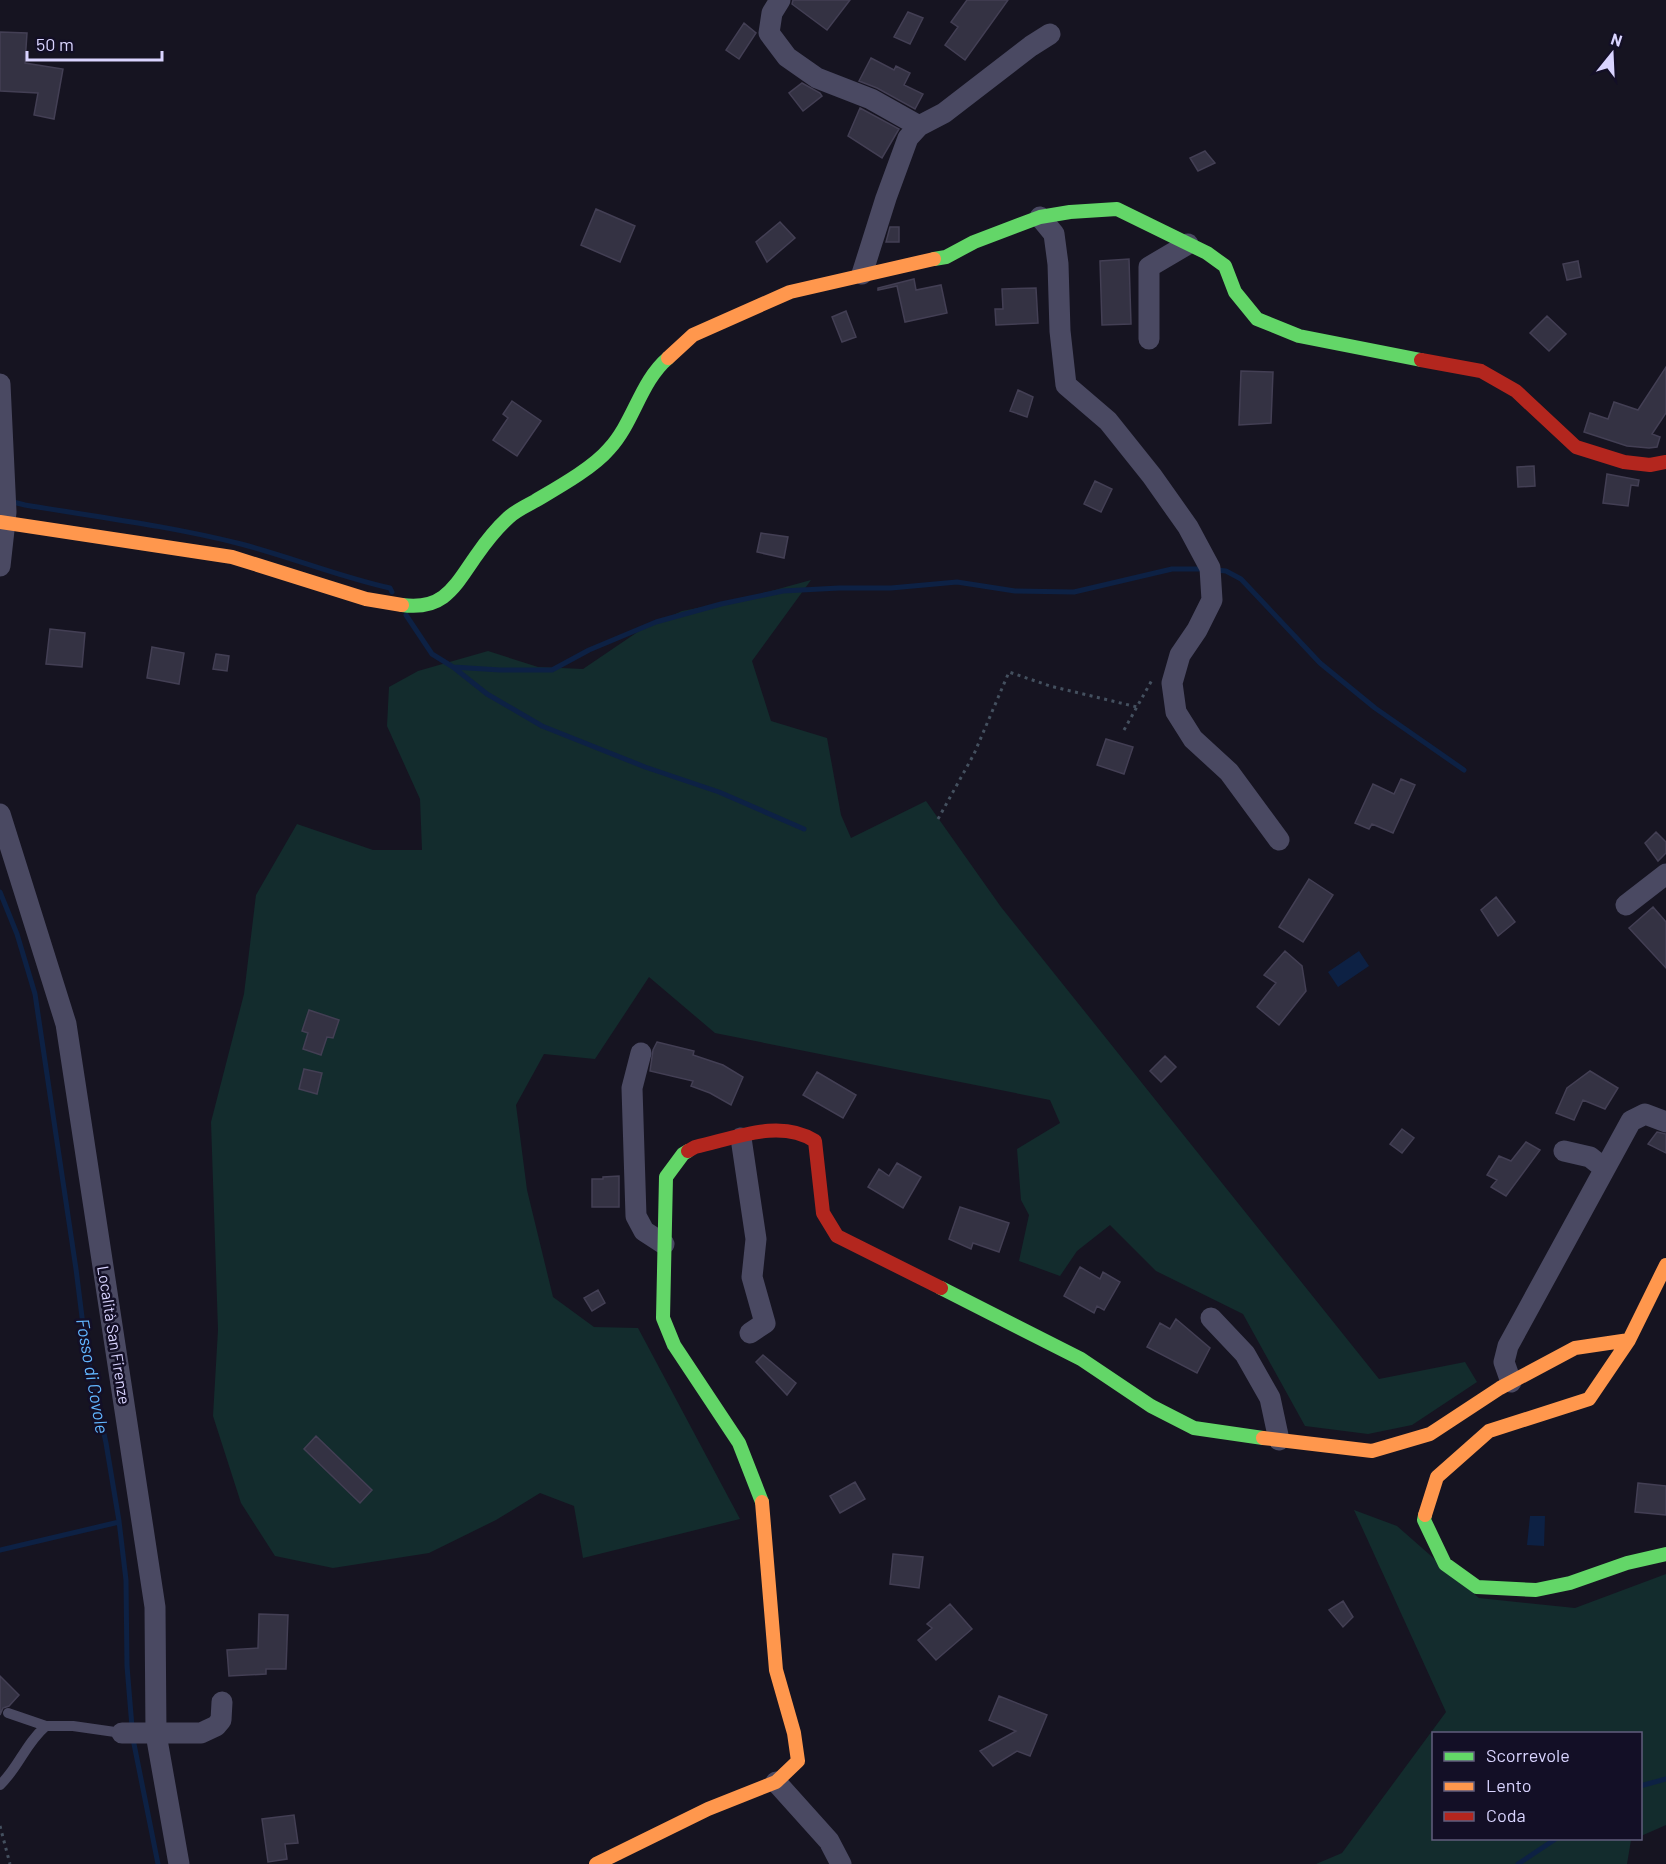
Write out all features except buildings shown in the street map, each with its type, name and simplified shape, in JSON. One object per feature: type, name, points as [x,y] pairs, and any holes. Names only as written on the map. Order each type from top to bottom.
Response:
[{"type":"street","points":[[780,0],[772,13],[769,33],[787,57],[817,78],[871,99],[919,126]]},
{"type":"street","points":[[862,274],[908,138],[919,126],[944,113],[1050,34]]},
{"type":"street","points":[[4,519],[232,557],[366,599],[412,606],[438,601],[455,588],[477,554],[509,516],[568,482],[609,450],[624,428],[648,382],[662,363],[693,335],[790,292],[862,274],[946,257],[974,243],[1040,217],[1070,212],[1117,209],[1207,253],[1225,266],[1235,292],[1257,319],[1299,336],[1481,371],[1516,392],[1576,447],[1624,462],[1650,465],[1666,462]]},
{"type":"street","points":[[1040,217],[1054,234],[1066,385],[1108,421],[1152,476],[1188,527],[1210,568],[1212,600],[1197,630],[1180,655],[1172,683],[1176,712],[1193,739],[1228,772],[1279,840]]},
{"type":"street","points":[[1149,339],[1149,267],[1188,244]]},
{"type":"street","points":[[0,384],[5,467],[0,566]]},
{"type":"street","name":"Località San Firenze","points":[[0,814],[66,1024],[155,1607],[140,1733],[179,1864]]},
{"type":"street","points":[[1626,905],[1666,874]]},
{"type":"street","points":[[641,1053],[632,1088],[636,1216],[644,1232],[664,1244]]},
{"type":"street","points":[[1511,1382],[1504,1362],[1508,1346],[1631,1121],[1645,1114],[1666,1122]]},
{"type":"street","points":[[596,1864],[708,1809],[776,1782],[798,1761],[794,1733],[776,1670],[762,1502],[739,1443],[674,1345],[663,1318],[666,1177],[683,1154],[695,1148],[776,1129],[804,1134],[815,1142],[823,1213],[837,1236],[1082,1359],[1150,1406],[1194,1428],[1372,1450],[1430,1434],[1511,1382],[1575,1348],[1629,1340]]},
{"type":"street","points":[[741,1138],[756,1239],[752,1277],[765,1323],[750,1334]]},
{"type":"street","points":[[1564,1151],[1590,1157],[1605,1169]]},
{"type":"street","points":[[1666,1265],[1629,1340],[1589,1399],[1489,1431],[1437,1477],[1424,1520],[1445,1564],[1478,1587],[1536,1590],[1570,1583],[1627,1563],[1666,1554]]},
{"type":"street","points":[[1211,1318],[1245,1354],[1270,1398],[1279,1440]]},
{"type":"street","points":[[140,1733],[209,1731],[221,1720],[222,1702]]},
{"type":"street","points":[[776,1782],[829,1841],[841,1864]]},
{"type":"lane","points":[[8,1713],[46,1726],[73,1726],[140,1733]]},
{"type":"lane","points":[[0,1785],[13,1772],[27,1745],[46,1726]]},
{"type":"path","points":[[938,819],[974,754],[1009,672],[1050,686],[1137,707]]},
{"type":"path","points":[[0,1826],[10,1864]]},
{"type":"green space","points":[[811,580],[752,661],[771,721],[827,738],[841,815],[851,838],[926,801],[1001,907],[1379,1379],[1465,1362],[1477,1382],[1412,1425],[1368,1434],[1305,1426],[1243,1314],[1156,1271],[1110,1225],[1077,1251],[1060,1276],[1019,1261],[1029,1215],[1021,1200],[1017,1149],[1060,1123],[1050,1100],[715,1033],[649,977],[595,1059],[544,1054],[516,1105],[527,1190],[553,1297],[594,1327],[638,1328],[740,1519],[583,1558],[574,1506],[540,1493],[496,1520],[429,1553],[333,1568],[275,1556],[241,1503],[213,1416],[218,1330],[211,1122],[244,994],[256,895],[297,824],[373,850],[422,850],[420,799],[387,726],[389,687],[418,671],[488,651],[538,667],[583,669],[642,629],[682,611],[739,600]]},
{"type":"green space","points":[[1354,1510],[1397,1526],[1479,1598],[1575,1608],[1666,1574],[1666,1825],[1642,1836],[1642,1732],[1432,1732],[1432,1840],[1631,1840],[1627,1864],[1316,1864],[1342,1853],[1446,1712]]},
{"type":"water","points":[[1359,951],[1369,966],[1338,987],[1328,972]]},
{"type":"water","points":[[1530,1516],[1545,1516],[1544,1546],[1527,1545]]},
{"type":"waterway","points":[[9,501],[214,538],[260,549],[390,588],[392,592]]},
{"type":"waterway","points":[[453,667],[552,670],[589,650],[656,622],[721,604],[783,591],[891,588],[957,582],[1015,591],[1074,592],[1172,569],[1204,569]]},
{"type":"waterway","points":[[1216,570],[1226,571],[1241,579],[1320,663],[1375,708],[1464,770]]},
{"type":"waterway","points":[[406,615],[432,654],[453,667],[487,694],[542,726],[645,767],[719,792],[804,829]]},
{"type":"waterway","name":"Fosso di Covole","points":[[0,892],[17,934],[35,994],[86,1349],[106,1443],[119,1521],[126,1580],[127,1666],[132,1727]]},
{"type":"waterway","points":[[0,1550],[119,1522]]},
{"type":"waterway","name":"Fosso di Covole","points":[[133,1739],[158,1864]]},
{"type":"waterway","points":[[1642,1785],[1666,1779]]},
{"type":"waterway","points":[[1518,1864],[1554,1840]]},
{"type":"traffic: fast","points":[[934,259],[946,257],[974,242],[1040,217],[1070,212],[1117,209],[1207,253],[1225,266],[1235,292],[1257,319],[1299,336],[1421,360]]},
{"type":"traffic: fast","points":[[402,605],[428,604],[447,594],[491,536],[511,515],[574,477],[602,456],[618,438],[650,379],[668,358]]},
{"type":"traffic: fast","points":[[688,1151],[683,1154],[666,1177],[663,1318],[674,1345],[739,1443],[762,1502]]},
{"type":"traffic: fast","points":[[941,1288],[1081,1359],[1151,1406],[1194,1428],[1263,1438]]},
{"type":"traffic: fast","points":[[1425,1515],[1424,1520],[1445,1564],[1477,1587],[1536,1590],[1570,1583],[1627,1563],[1666,1554]]},
{"type":"traffic: slow","points":[[668,358],[693,335],[790,292],[934,259]]},
{"type":"traffic: slow","points":[[0,522],[232,557],[366,599],[402,605]]},
{"type":"traffic: slow","points":[[1425,1515],[1437,1477],[1489,1431],[1589,1399],[1629,1340],[1666,1265]]},
{"type":"traffic: slow","points":[[1263,1438],[1372,1451],[1430,1434],[1500,1388],[1575,1348],[1629,1340]]},
{"type":"traffic: slow","points":[[596,1864],[708,1809],[776,1782],[798,1761],[794,1733],[776,1670],[762,1502]]},
{"type":"traffic: jam","points":[[1421,360],[1481,371],[1516,391],[1576,447],[1624,462],[1650,465],[1666,462]]},
{"type":"traffic: jam","points":[[688,1151],[695,1147],[756,1132],[786,1131],[801,1134],[815,1141],[823,1213],[837,1236],[941,1288]]}]
